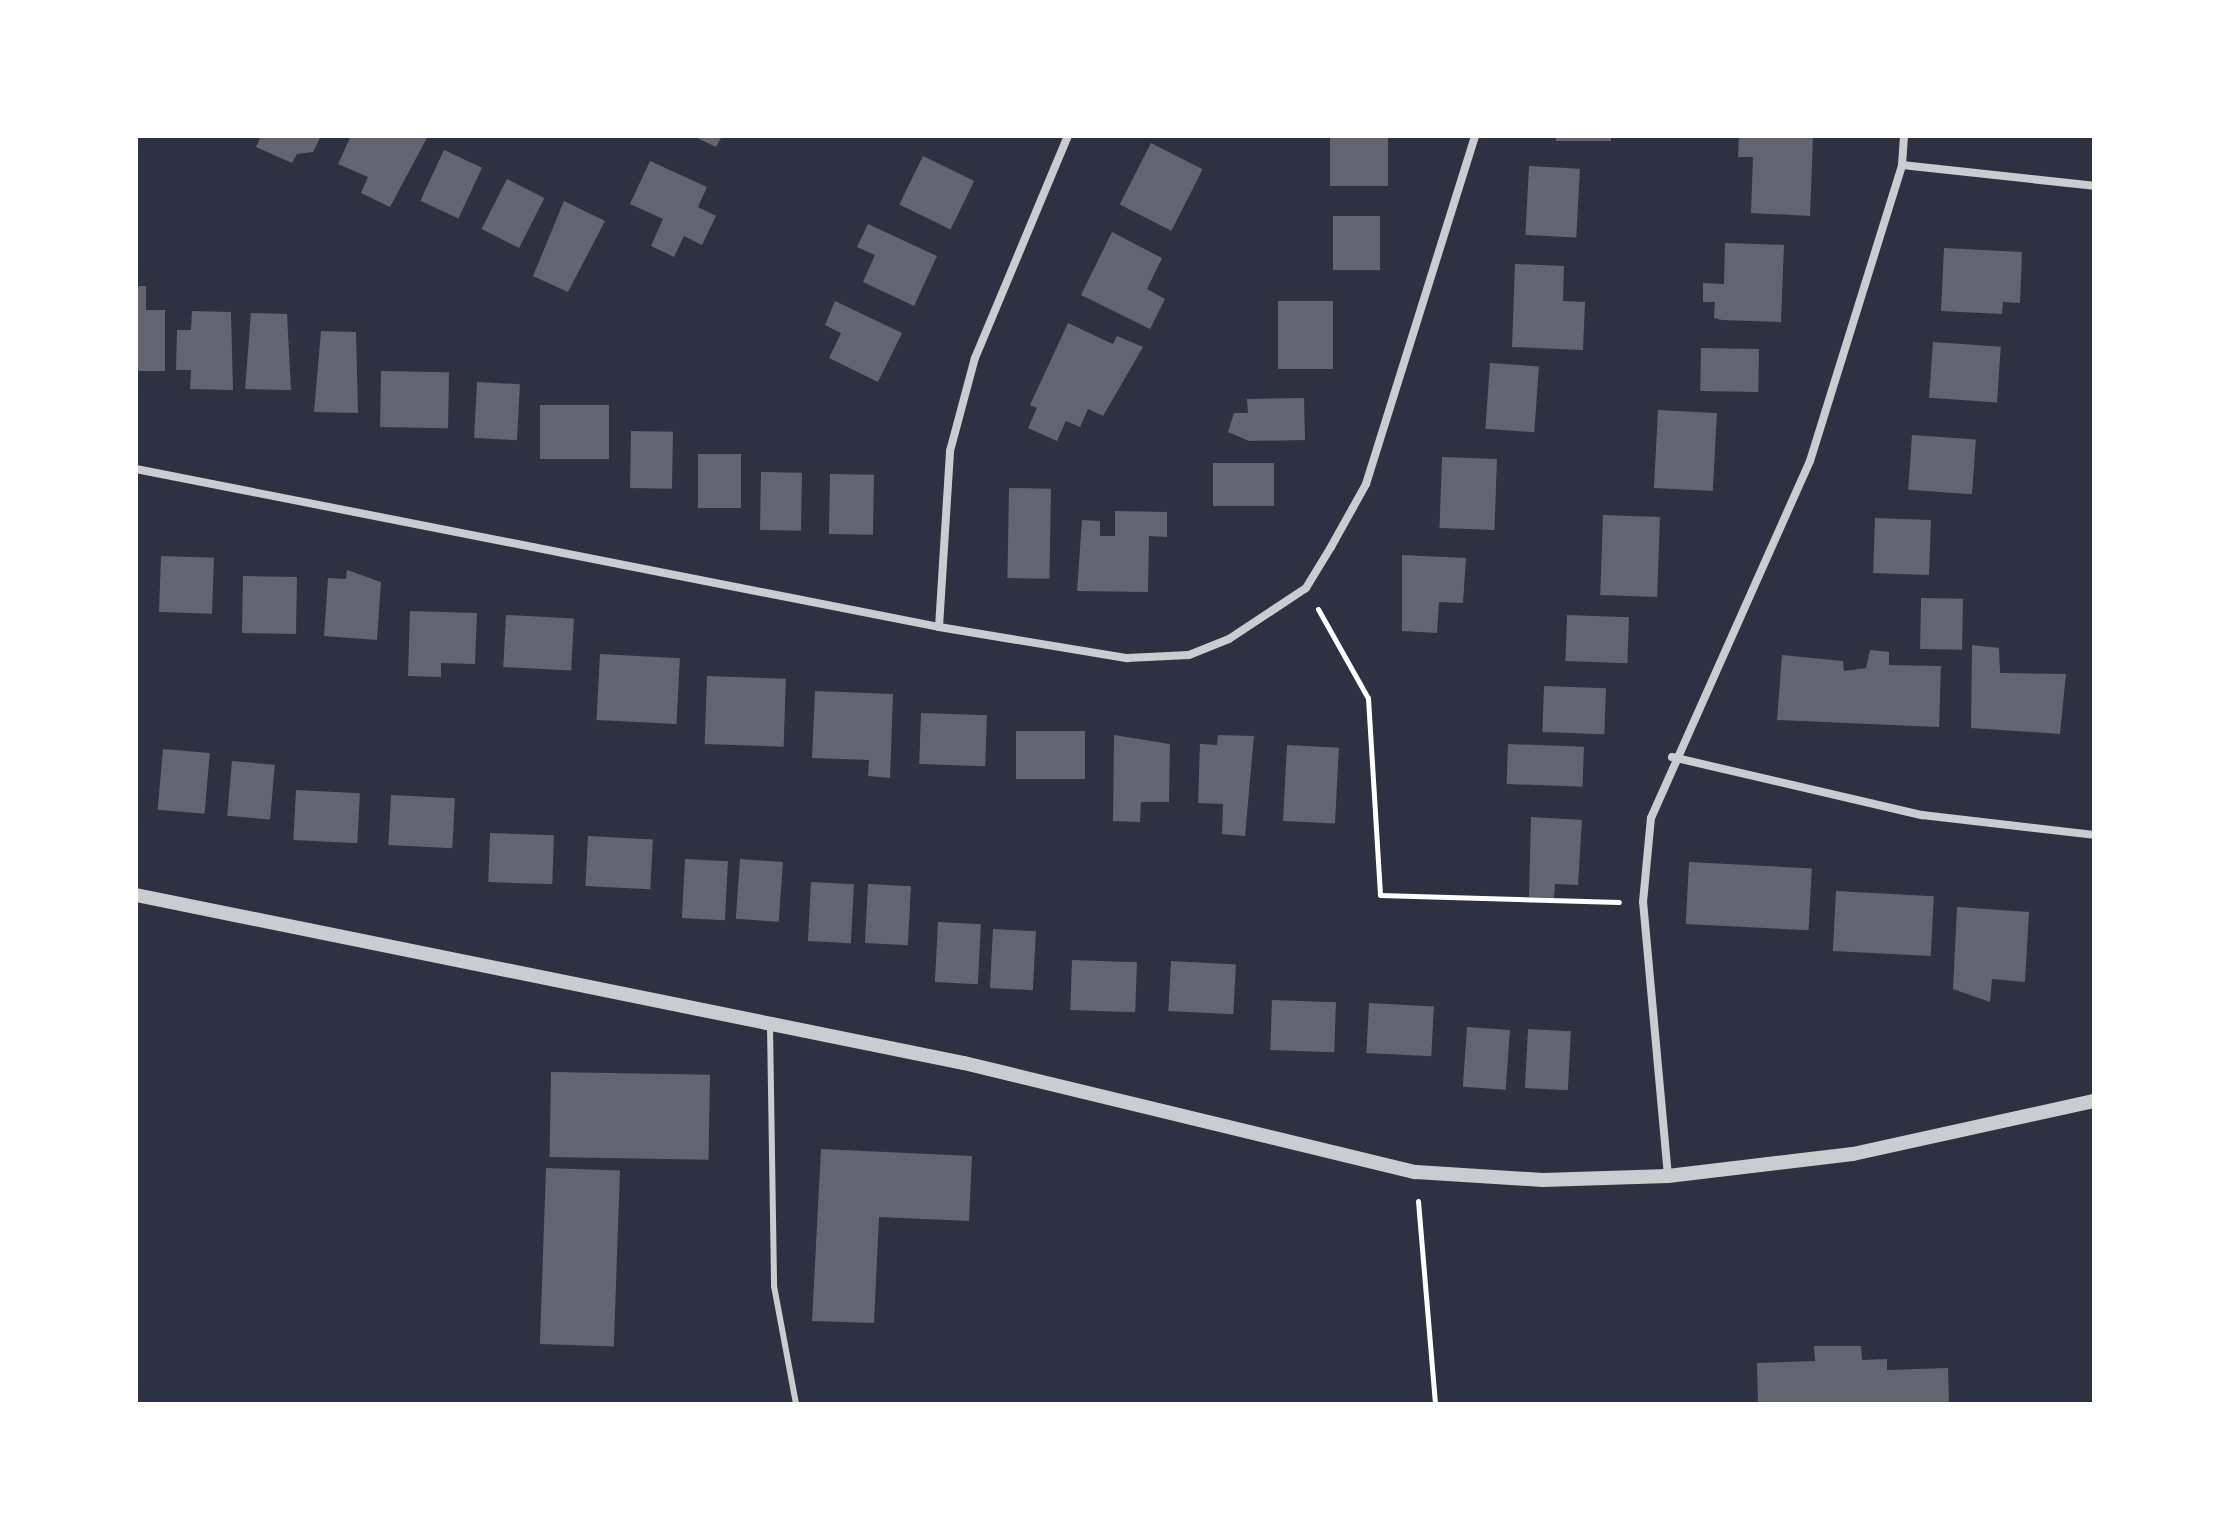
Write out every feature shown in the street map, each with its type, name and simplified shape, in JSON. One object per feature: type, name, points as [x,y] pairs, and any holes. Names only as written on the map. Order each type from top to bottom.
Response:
[{"type":"street","points":[[939,627],[950,451],[975,358],[1068,136]]},
{"type":"street","points":[[136,469],[939,627],[1127,658],[1189,655],[1229,639],[1306,588],[1366,484],[1475,136]]},
{"type":"street","points":[[1668,1176],[1643,902],[1651,818],[1672,757],[1810,461],[1902,165],[1904,136]]},
{"type":"street","points":[[1902,165],[2094,186]]},
{"type":"street","points":[[1672,757],[1922,815],[2094,835]]},
{"type":"street","points":[[136,895],[770,1022],[1416,1172],[1543,1180],[1668,1176],[1853,1154],[2094,1101]]},
{"type":"lane","points":[[770,1022],[774,1286],[796,1404]]},
{"type":"path","points":[[1306,588],[1368,698],[1380,895],[1643,902]]},
{"type":"path","points":[[1416,1172],[1435,1404]]},
{"type":"building","points":[[261,136],[321,136],[313,152],[297,154],[292,163],[256,147]]},
{"type":"building","points":[[351,136],[428,136],[390,207],[361,193],[368,177],[338,164]]},
{"type":"building","points":[[693,136],[722,136],[716,147]]},
{"type":"building","points":[[1330,136],[1388,136],[1388,186],[1330,186]]},
{"type":"building","points":[[1556,136],[1611,136],[1611,141],[1556,141]]},
{"type":"building","points":[[1739,136],[1813,137],[1810,216],[1751,213],[1753,157],[1738,157]]},
{"type":"building","points":[[1151,143],[1203,169],[1171,231],[1120,204]]},
{"type":"building","points":[[444,150],[482,168],[458,219],[420,201]]},
{"type":"building","points":[[923,156],[974,181],[951,230],[899,205]]},
{"type":"building","points":[[650,161],[707,187],[698,207],[716,216],[702,245],[684,236],[674,257],[651,246],[663,219],[630,204]]},
{"type":"building","points":[[1529,166],[1580,169],[1576,238],[1525,235]]},
{"type":"building","points":[[507,179],[544,198],[519,248],[482,229]]},
{"type":"building","points":[[564,201],[605,221],[568,292],[533,276]]},
{"type":"building","points":[[1333,216],[1380,216],[1380,270],[1333,270]]},
{"type":"building","points":[[868,224],[937,256],[914,306],[863,282],[875,255],[857,247]]},
{"type":"building","points":[[1112,232],[1162,258],[1147,289],[1165,299],[1150,329],[1081,295]]},
{"type":"building","points":[[1725,243],[1784,245],[1781,322],[1714,318],[1715,302],[1703,302],[1703,283],[1724,284]]},
{"type":"building","points":[[1944,248],[2022,252],[2020,303],[2003,302],[2002,314],[1941,311]]},
{"type":"building","points":[[1515,264],[1564,266],[1563,301],[1585,302],[1583,350],[1512,347]]},
{"type":"building","points":[[136,286],[146,286],[146,310],[165,310],[165,371],[136,371]]},
{"type":"building","points":[[835,301],[902,333],[878,382],[829,358],[841,333],[825,325]]},
{"type":"building","points":[[1278,301],[1333,301],[1333,369],[1278,369]]},
{"type":"building","points":[[192,311],[231,312],[233,390],[190,389],[191,370],[176,370],[177,330],[191,330]]},
{"type":"building","points":[[251,313],[287,314],[291,390],[245,389]]},
{"type":"building","points":[[1068,323],[1113,344],[1117,336],[1143,347],[1103,416],[1088,409],[1080,427],[1066,421],[1057,441],[1028,428],[1037,408],[1030,405]]},
{"type":"building","points":[[321,331],[356,332],[358,413],[314,412]]},
{"type":"building","points":[[1933,342],[2001,347],[1997,403],[1929,398]]},
{"type":"building","points":[[1701,348],[1759,349],[1758,392],[1700,391]]},
{"type":"building","points":[[1490,363],[1539,366],[1534,432],[1485,429]]},
{"type":"building","points":[[381,371],[449,372],[448,428],[380,427]]},
{"type":"building","points":[[477,382],[520,384],[517,440],[474,438]]},
{"type":"building","points":[[1304,398],[1305,440],[1249,441],[1228,432],[1234,413],[1248,413],[1247,399]]},
{"type":"building","points":[[540,405],[609,405],[609,459],[540,459]]},
{"type":"building","points":[[1658,410],[1717,413],[1713,491],[1654,488]]},
{"type":"building","points":[[631,431],[673,432],[672,489],[630,488]]},
{"type":"building","points":[[1912,435],[1976,439],[1972,494],[1908,490]]},
{"type":"building","points":[[698,454],[741,454],[741,508],[698,508]]},
{"type":"building","points":[[1442,457],[1497,459],[1494,530],[1440,528]]},
{"type":"building","points":[[1213,463],[1274,463],[1274,506],[1213,506]]},
{"type":"building","points":[[761,472],[802,473],[801,531],[760,530]]},
{"type":"building","points":[[830,474],[874,475],[873,535],[829,534]]},
{"type":"building","points":[[1009,488],[1051,489],[1049,579],[1007,578]]},
{"type":"building","points":[[1115,511],[1167,512],[1167,537],[1149,536],[1148,592],[1077,591],[1082,520],[1100,521],[1100,536],[1115,536]]},
{"type":"building","points":[[1603,515],[1660,517],[1657,597],[1600,595]]},
{"type":"building","points":[[1875,518],[1931,520],[1929,575],[1873,573]]},
{"type":"building","points":[[1402,555],[1466,558],[1463,603],[1439,602],[1437,633],[1402,631]]},
{"type":"building","points":[[161,556],[214,558],[212,614],[159,612]]},
{"type":"building","points":[[347,570],[381,582],[377,640],[324,636],[328,578],[346,579]]},
{"type":"building","points":[[243,576],[297,577],[296,634],[242,633]]},
{"type":"building","points":[[1921,598],[1963,599],[1962,650],[1920,649]]},
{"type":"building","points":[[410,611],[477,613],[475,664],[441,663],[441,677],[408,676]]},
{"type":"building","points":[[506,615],[574,619],[571,670],[503,667]]},
{"type":"building","points":[[1567,615],[1629,617],[1627,663],[1565,661]]},
{"type":"building","points":[[1972,645],[1999,648],[2000,673],[2066,674],[2060,734],[1971,728]]},
{"type":"building","points":[[1870,650],[1889,652],[1889,665],[1941,666],[1939,727],[1777,720],[1782,655],[1843,661],[1844,671],[1866,668]]},
{"type":"building","points":[[600,654],[680,658],[676,724],[597,720]]},
{"type":"building","points":[[707,676],[786,679],[784,747],[705,744]]},
{"type":"building","points":[[1544,686],[1606,688],[1604,734],[1542,732]]},
{"type":"building","points":[[815,691],[893,694],[890,778],[868,776],[869,760],[812,758]]},
{"type":"building","points":[[921,713],[987,715],[985,766],[919,764]]},
{"type":"building","points":[[1016,731],[1085,731],[1085,779],[1016,779]]},
{"type":"building","points":[[1114,735],[1170,744],[1169,802],[1141,802],[1140,822],[1113,821]]},
{"type":"building","points":[[1218,735],[1254,736],[1245,836],[1222,834],[1223,804],[1198,803],[1200,744],[1217,745]]},
{"type":"building","points":[[1508,744],[1584,747],[1583,787],[1507,784]]},
{"type":"building","points":[[1287,745],[1339,748],[1335,824],[1283,821]]},
{"type":"building","points":[[163,749],[210,753],[205,814],[158,810]]},
{"type":"building","points":[[232,761],[275,765],[270,820],[227,816]]},
{"type":"building","points":[[296,790],[360,793],[357,843],[293,840]]},
{"type":"building","points":[[391,795],[455,798],[452,848],[388,845]]},
{"type":"building","points":[[1531,817],[1582,820],[1578,885],[1555,884],[1554,898],[1529,897]]},
{"type":"building","points":[[490,833],[554,835],[552,884],[488,882]]},
{"type":"building","points":[[588,836],[653,839],[650,889],[585,886]]},
{"type":"building","points":[[685,859],[728,861],[725,920],[682,918]]},
{"type":"building","points":[[740,859],[783,862],[779,922],[736,919]]},
{"type":"building","points":[[1689,862],[1812,868],[1809,930],[1686,924]]},
{"type":"building","points":[[811,882],[854,884],[851,943],[808,941]]},
{"type":"building","points":[[868,884],[911,886],[908,945],[865,943]]},
{"type":"building","points":[[1836,891],[1934,896],[1931,956],[1833,951]]},
{"type":"building","points":[[1957,907],[2029,912],[2025,982],[1992,979],[1990,1002],[1953,989]]},
{"type":"building","points":[[938,922],[981,924],[978,984],[935,982]]},
{"type":"building","points":[[993,929],[1036,931],[1033,990],[990,988]]},
{"type":"building","points":[[1072,960],[1137,962],[1135,1012],[1070,1010]]},
{"type":"building","points":[[1171,961],[1236,964],[1233,1014],[1168,1011]]},
{"type":"building","points":[[1272,1000],[1336,1002],[1334,1052],[1270,1050]]},
{"type":"building","points":[[1369,1003],[1434,1006],[1431,1056],[1366,1053]]},
{"type":"building","points":[[1467,1027],[1510,1030],[1506,1090],[1463,1087]]},
{"type":"building","points":[[1528,1029],[1571,1031],[1568,1090],[1525,1088]]},
{"type":"building","points":[[551,1072],[710,1075],[708,1160],[550,1157]]},
{"type":"building","points":[[821,1149],[972,1156],[969,1221],[879,1217],[874,1323],[812,1321]]},
{"type":"building","points":[[546,1168],[620,1171],[614,1346],[540,1344]]},
{"type":"building","points":[[1814,1346],[1861,1346],[1862,1360],[1887,1359],[1887,1370],[1948,1368],[1949,1404],[1758,1404],[1757,1363],[1815,1361]]}]
